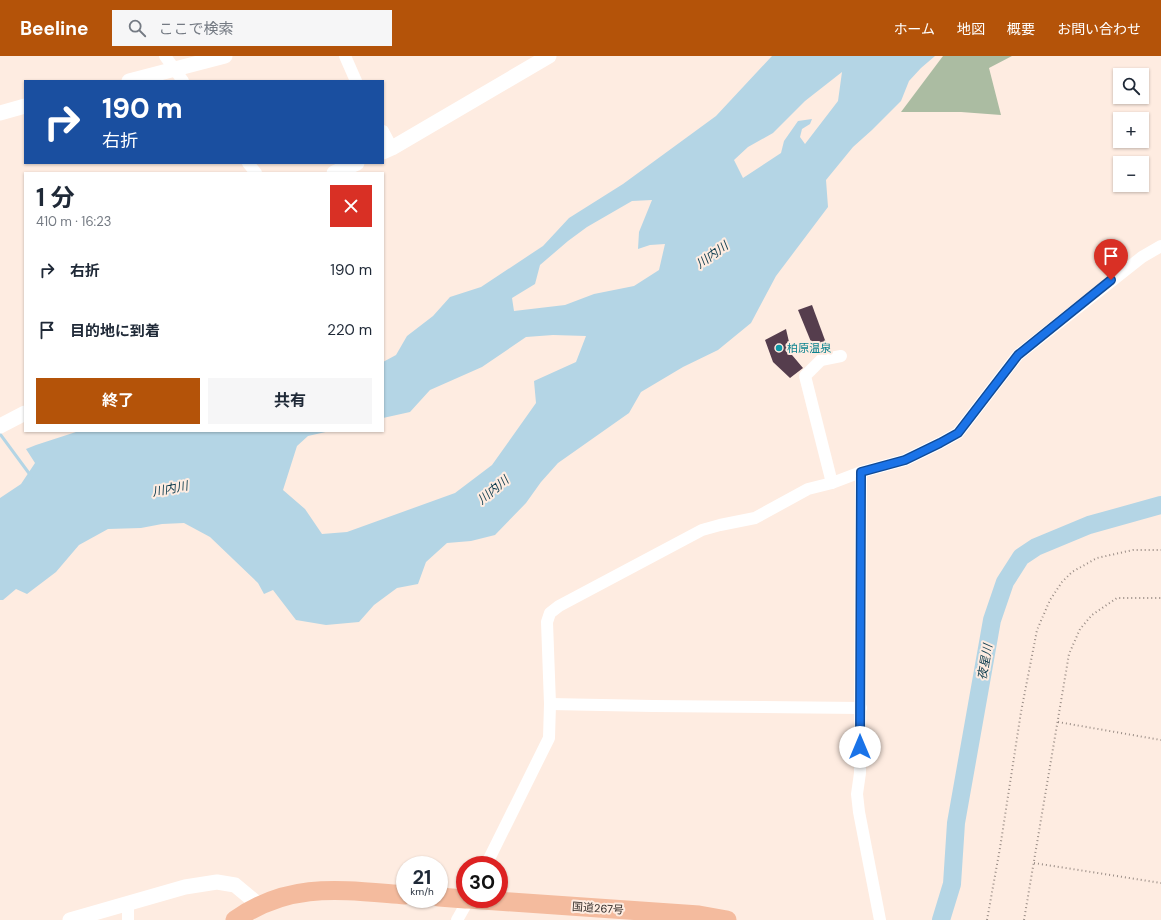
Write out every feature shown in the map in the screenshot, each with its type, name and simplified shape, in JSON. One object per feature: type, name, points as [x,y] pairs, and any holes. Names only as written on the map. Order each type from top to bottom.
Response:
[{"type":"highway","points":[[236,920],[259,905],[275,898],[313,890],[346,890],[396,894]]},
{"type":"highway","name":"国道267号","points":[[508,902],[699,915],[727,920]]},
{"type":"street","points":[[165,56],[179,75]]},
{"type":"street","points":[[137,80],[179,75],[226,56]]},
{"type":"street","points":[[345,56],[356,80]]},
{"type":"street","points":[[384,135],[388,150],[549,56]]},
{"type":"street","points":[[0,113],[24,106]]},
{"type":"street","points":[[249,164],[255,172]]},
{"type":"street","points":[[336,172],[355,164]]},
{"type":"street","points":[[490,856],[548,738],[550,704],[546,622],[550,613],[559,606],[702,530],[720,524],[755,518],[808,489],[905,460],[958,433],[1018,355],[1135,262],[1161,246]]},
{"type":"street","points":[[832,483],[805,376],[821,360],[841,356]]},
{"type":"street","points":[[0,426],[24,414]]},
{"type":"street","points":[[861,472],[861,708],[860,773],[857,794],[858,812],[880,920]]},
{"type":"street","points":[[550,704],[861,708]]},
{"type":"street","points":[[70,920],[185,887],[217,882],[235,885],[259,905]]},
{"type":"street","points":[[128,903],[128,920]]},
{"type":"street","points":[[457,920],[464,908]]},
{"type":"path","points":[[987,920],[1000,848],[1021,712],[1037,630],[1050,600],[1062,582],[1072,572],[1097,558],[1133,550],[1161,550]]},
{"type":"path","points":[[1024,920],[1069,654],[1080,629],[1092,615],[1116,598],[1161,598]]},
{"type":"path","points":[[1058,722],[1161,740]]},
{"type":"path","points":[[1034,863],[1161,883]]},
{"type":"green space","points":[[943,56],[1012,56],[989,68],[1001,115],[961,112],[901,112]]},
{"type":"water","name":"川内川","points":[[772,56],[935,56],[909,81],[901,101],[853,147],[826,180],[828,207],[776,276],[751,323],[718,350],[683,367],[641,392],[629,413],[558,463],[541,482],[526,503],[495,535],[471,541],[447,543],[426,562],[418,584],[397,588],[374,605],[359,622],[326,625],[296,620],[273,590],[264,594],[258,583],[210,537],[184,523],[162,524],[141,528],[108,529],[79,545],[56,572],[27,594],[16,589],[3,600],[0,600],[0,498],[21,484],[35,463],[26,449],[76,432],[326,432],[308,436],[297,446],[283,490],[305,509],[322,534],[347,532],[455,493],[492,465],[536,403],[534,381],[576,362],[586,336],[553,335],[526,337],[482,367],[430,390],[410,412],[384,418],[384,361],[396,355],[407,336],[433,316],[450,297],[481,287],[543,246],[569,218],[623,184],[716,116]],"holes":[[[842,72],[838,101],[805,144],[800,137],[802,129],[810,124],[812,119],[798,121],[784,141],[781,153],[743,178],[734,160],[748,147],[773,133],[805,101]],[[652,200],[639,232],[638,249],[650,245],[665,244],[659,270],[634,286],[594,294],[565,305],[514,311],[512,298],[535,284],[540,265],[568,241],[587,227],[632,201]]]},
{"type":"building","points":[[812,305],[829,351],[816,354],[798,310]]},
{"type":"building","name":"柏原温泉","points":[[786,329],[792,355],[803,368],[790,378],[773,362],[765,340]]},
{"type":"waterway","points":[[0,434],[31,476]]},
{"type":"waterway","name":"夜星川","points":[[941,920],[952,884],[956,823],[992,620],[1005,582],[1021,557],[1036,547],[1089,525],[1161,505]]},
{"type":"place","name":"柏原温泉","points":[[779,348]]},
{"type":"route","points":[[860,747],[861,472],[905,460],[958,433],[1018,355],[1111,280]]}]
